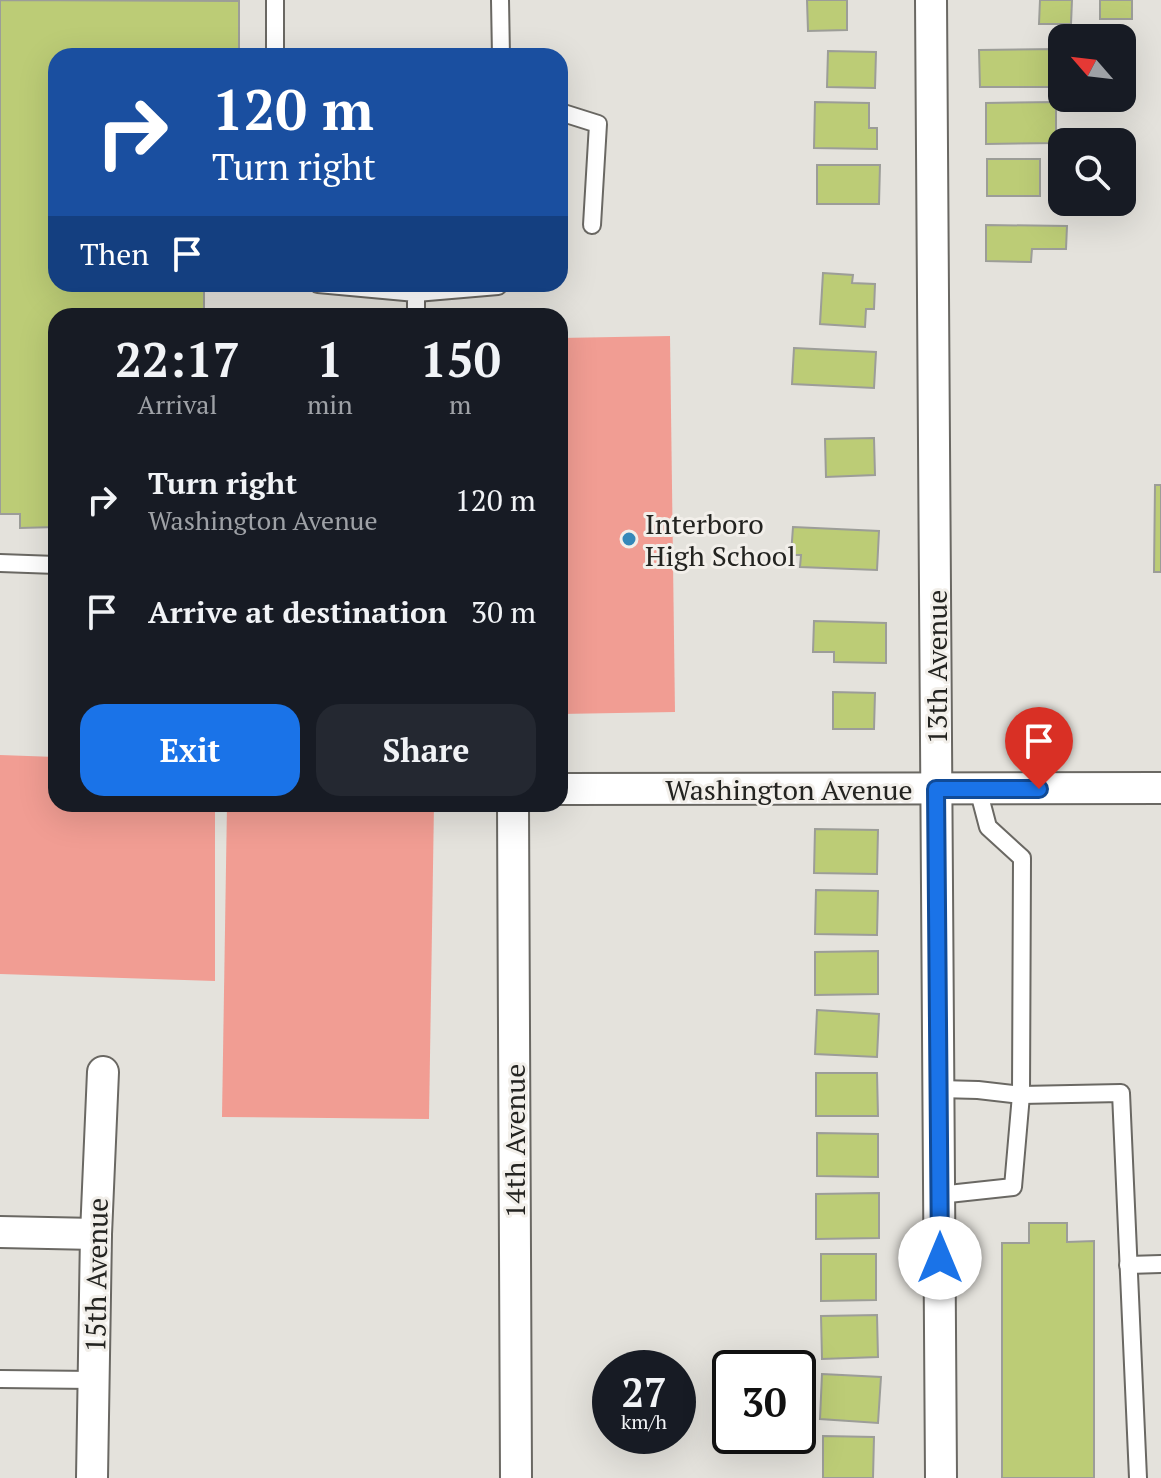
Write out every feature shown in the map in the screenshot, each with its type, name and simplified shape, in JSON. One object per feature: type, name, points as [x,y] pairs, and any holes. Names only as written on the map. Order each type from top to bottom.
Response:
[{"type":"street","name":"13th Avenue","points":[[931,0],[941,1478]]},
{"type":"street","name":"Washington Avenue","points":[[568,789],[1161,788]]},
{"type":"street","name":"14th Avenue","points":[[513,812],[516,1478]]},
{"type":"street","name":"15th Avenue","points":[[92,1478],[96,1234],[103,1072]]},
{"type":"street","points":[[0,1232],[96,1234]]},
{"type":"lane","points":[[275,0],[275,48]]},
{"type":"lane","points":[[500,0],[501,48]]},
{"type":"lane","points":[[568,115],[598,124],[592,225]]},
{"type":"lane","points":[[405,292],[428,292]]},
{"type":"lane","points":[[416,293],[416,308]]},
{"type":"lane","points":[[0,563],[48,565]]},
{"type":"lane","points":[[939,1195],[1013,1187],[1021,1095],[1022,858],[988,827],[978,789]]},
{"type":"lane","points":[[939,1089],[1021,1095],[1121,1093],[1138,1478]]},
{"type":"lane","points":[[1128,1265],[1161,1264]]},
{"type":"lane","points":[[0,1379],[94,1380]]},
{"type":"shaded area","points":[[670,336],[675,712],[568,714],[568,338]]},
{"type":"shaded area","points":[[0,755],[48,757],[48,812],[215,812],[215,981],[0,974]]},
{"type":"shaded area","points":[[227,812],[434,812],[429,1119],[222,1117]]},
{"type":"building","points":[[0,0],[239,1],[239,48],[48,48],[48,292],[204,292],[204,308],[48,308],[48,527],[20,528],[20,514],[0,514]]},
{"type":"building","points":[[807,0],[847,0],[847,30],[808,31]]},
{"type":"building","points":[[1040,0],[1072,0],[1071,24],[1039,24]]},
{"type":"building","points":[[1100,0],[1132,0],[1132,19],[1100,19]]},
{"type":"building","points":[[1048,49],[1048,87],[980,87],[979,50]]},
{"type":"building","points":[[828,51],[876,52],[875,88],[827,87]]},
{"type":"building","points":[[815,102],[869,103],[869,128],[877,128],[877,149],[814,148]]},
{"type":"building","points":[[1048,102],[1048,112],[1056,112],[1056,128],[1048,128],[1048,143],[986,144],[986,103]]},
{"type":"building","points":[[987,159],[1040,159],[1040,196],[987,196]]},
{"type":"building","points":[[817,165],[880,165],[879,204],[817,204]]},
{"type":"building","points":[[986,225],[1067,226],[1066,249],[1032,249],[1031,262],[986,261]]},
{"type":"building","points":[[823,273],[853,275],[852,283],[875,284],[874,309],[866,309],[865,327],[820,324]]},
{"type":"building","points":[[794,348],[876,352],[874,388],[792,384]]},
{"type":"building","points":[[874,438],[875,475],[826,477],[825,439]]},
{"type":"building","points":[[1155,485],[1161,485],[1161,572],[1154,572]]},
{"type":"building","points":[[793,527],[879,531],[877,570],[800,567],[801,555],[791,555]]},
{"type":"building","points":[[814,621],[886,623],[886,663],[834,662],[834,652],[813,652]]},
{"type":"building","points":[[833,692],[875,693],[874,729],[833,729]]},
{"type":"building","points":[[815,829],[878,830],[877,874],[814,873]]},
{"type":"building","points":[[816,890],[878,891],[877,935],[815,934]]},
{"type":"building","points":[[878,951],[878,994],[815,995],[815,952]]},
{"type":"building","points":[[817,1010],[879,1014],[877,1057],[815,1054]]},
{"type":"building","points":[[816,1073],[877,1073],[878,1116],[816,1116]]},
{"type":"building","points":[[817,1133],[878,1134],[878,1177],[817,1176]]},
{"type":"building","points":[[879,1193],[879,1238],[816,1239],[816,1194]]},
{"type":"building","points":[[1029,1223],[1067,1223],[1067,1242],[1094,1241],[1094,1478],[1002,1478],[1002,1243],[1029,1243]]},
{"type":"building","points":[[821,1254],[876,1254],[876,1300],[821,1301]]},
{"type":"building","points":[[877,1315],[878,1357],[822,1359],[821,1316]]},
{"type":"building","points":[[822,1374],[881,1377],[878,1423],[820,1419]]},
{"type":"building","points":[[823,1436],[874,1437],[873,1478],[823,1478]]},
{"type":"place","name":"Interboro High School","points":[[629,539]]},
{"type":"route","points":[[940,1258],[936,789],[1039,789]]}]
